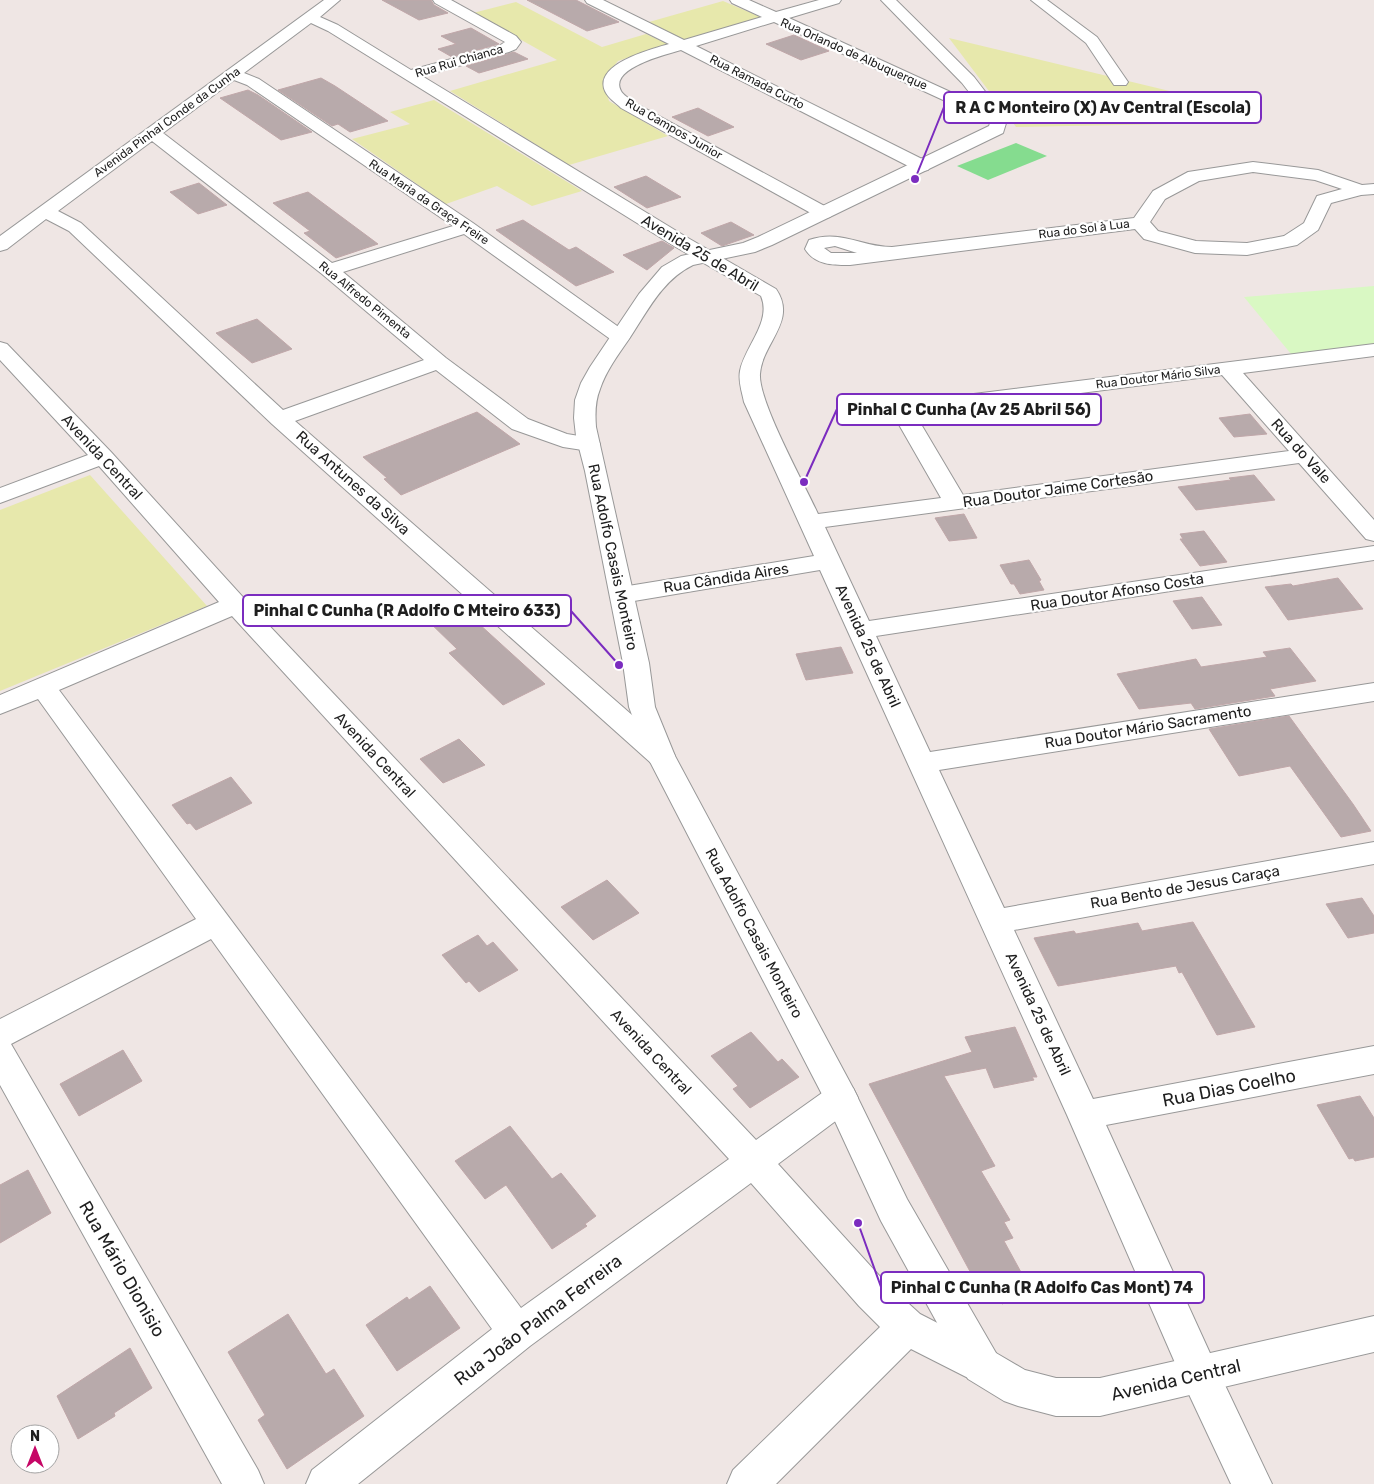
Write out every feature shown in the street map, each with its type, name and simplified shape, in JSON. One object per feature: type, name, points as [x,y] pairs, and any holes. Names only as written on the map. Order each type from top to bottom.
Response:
[{"type":"street","name":"Avenida Pinhal Conde da Cunha","points":[[0,245],[333,0]]},
{"type":"street","name":"Rua Rui Chianca","points":[[409,75],[504,49],[511,46],[513,42],[440,0]]},
{"type":"street","name":"Rua Ramada Curto","points":[[592,0],[922,166]]},
{"type":"street","name":"Rua Orlando de Albuquerque","points":[[737,0],[1000,120]]},
{"type":"street","name":"Rua Campos Junior","points":[[824,213],[627,105],[614,93],[612,87],[614,78],[623,66],[644,56],[834,0]]},
{"type":"street","points":[[888,0],[968,80],[1000,120]]},
{"type":"street","points":[[1038,0],[1092,40],[1120,82]]},
{"type":"street","name":"Avenida 25 de Abril","points":[[309,18],[333,28],[769,293],[773,299],[774,305],[770,326],[750,371],[755,402],[830,561],[1084,1115],[1200,1375],[1252,1484]]},
{"type":"street","name":"Rua Maria da Graça Freire","points":[[233,74],[253,82],[467,227],[620,337]]},
{"type":"street","name":"Rua Adolfo Casais Monteiro","points":[[982,1366],[894,1210],[841,1098],[661,756],[642,707],[636,663],[596,471],[588,444],[585,402],[595,374],[649,292],[664,275],[680,264],[706,256],[748,248],[992,133],[997,129],[1000,120]]},
{"type":"street","name":"Rua Alfredo Pimenta","points":[[152,133],[329,270],[439,362],[520,424],[563,440],[588,444]]},
{"type":"street","name":"Rua do Sol à Lua","points":[[892,253],[1140,223],[1159,195],[1194,176],[1253,166],[1318,176],[1367,189]]},
{"type":"street","points":[[1140,223],[1151,235],[1195,247],[1246,248],[1290,241],[1312,226],[1323,200],[1367,189]]},
{"type":"street","name":"Rua Antunes da Silva","points":[[44,212],[61,218],[75,227],[280,419],[661,756]]},
{"type":"street","points":[[329,270],[467,227]]},
{"type":"street","name":"Avenida Central","points":[[0,348],[753,1161],[872,1294],[907,1327],[1018,1387],[1056,1397],[1100,1398],[1374,1334]]},
{"type":"street","points":[[1366,351],[1374,368]]},
{"type":"street","name":"Rua Doutor Mário Silva","points":[[956,503],[902,408],[1366,351]]},
{"type":"street","points":[[280,419],[439,362]]},
{"type":"street","name":"Rua do Vale","points":[[1226,368],[1374,534]]},
{"type":"street","name":"Rua Doutor Jaime Cortesão","points":[[811,522],[1305,456]]},
{"type":"street","points":[[0,496],[103,458]]},
{"type":"street","name":"Rua Doutor Afonso Costa","points":[[860,630],[1374,553]]},
{"type":"street","name":"Rua Cândida Aires","points":[[622,595],[830,561]]},
{"type":"street","points":[[0,705],[236,605]]},
{"type":"street","points":[[43,687],[517,1333]]},
{"type":"street","name":"Rua Doutor Mário Sacramento","points":[[922,762],[1374,692]]},
{"type":"street","name":"Rua Bento de Jesus Caraça","points":[[995,922],[1374,853]]},
{"type":"street","points":[[0,1034],[217,922]]},
{"type":"street","name":"Rua Mário Dionisio","points":[[0,1054],[244,1484]]},
{"type":"street","name":"Rua Dias Coelho","points":[[1084,1115],[1374,1060]]},
{"type":"street","name":"Rua João Palma Ferreira","points":[[326,1484],[517,1333],[841,1098]]},
{"type":"street","points":[[747,1484],[907,1327]]},
{"type":"green space","points":[[723,1],[763,18],[686,41],[649,22]]},
{"type":"green space","points":[[516,2],[602,47],[646,34],[668,44],[618,61],[603,79],[609,101],[668,136],[569,165],[450,91],[557,60],[473,13]]},
{"type":"green space","points":[[949,38],[1211,101],[1228,123],[1016,127]]},
{"type":"green space","points":[[434,100],[582,191],[532,206],[497,186],[446,204],[352,139],[410,124],[390,112]]},
{"type":"green space","points":[[1016,143],[1047,156],[988,180],[957,166]]},
{"type":"green space","points":[[1374,286],[1374,350],[1296,360],[1244,297]]},
{"type":"green space","points":[[90,475],[207,606],[0,691],[0,510]]},
{"type":"building","points":[[382,0],[431,0],[434,5],[448,13],[419,20]]},
{"type":"building","points":[[527,0],[576,0],[619,22],[587,31]]},
{"type":"building","points":[[471,28],[499,44],[452,57],[438,49],[456,44],[441,36]]},
{"type":"building","points":[[794,35],[829,51],[801,60],[766,44]]},
{"type":"building","points":[[514,52],[528,59],[479,73],[466,66]]},
{"type":"building","points":[[321,78],[388,121],[350,132],[338,124],[332,126],[278,90]]},
{"type":"building","points":[[248,90],[312,132],[281,140],[220,98]]},
{"type":"building","points":[[698,108],[734,127],[708,136],[672,117]]},
{"type":"building","points":[[646,176],[681,197],[647,208],[614,187]]},
{"type":"building","points":[[199,183],[227,205],[198,214],[170,192]]},
{"type":"building","points":[[308,192],[378,244],[336,258],[304,233],[310,231],[273,203]]},
{"type":"building","points":[[523,220],[569,250],[576,247],[614,272],[576,286],[496,230]]},
{"type":"building","points":[[731,222],[754,235],[722,246],[701,233]]},
{"type":"building","points":[[662,241],[674,248],[647,270],[623,255]]},
{"type":"building","points":[[257,319],[292,349],[252,363],[216,333]]},
{"type":"building","points":[[477,412],[520,444],[401,495],[384,479],[387,478],[363,457]]},
{"type":"building","points":[[1250,414],[1267,434],[1234,437],[1219,418]]},
{"type":"building","points":[[1254,475],[1275,500],[1196,510],[1178,487],[1231,480],[1229,478]]},
{"type":"building","points":[[964,514],[977,538],[949,541],[935,518]]},
{"type":"building","points":[[1204,531],[1227,562],[1200,566],[1180,539],[1183,539],[1180,534]]},
{"type":"building","points":[[1029,560],[1041,580],[1039,581],[1044,590],[1020,594],[1014,584],[1011,584],[1000,565]]},
{"type":"building","points":[[1338,578],[1363,609],[1288,620],[1265,587],[1291,584],[1293,586]]},
{"type":"building","points":[[1202,597],[1222,625],[1192,629],[1173,601]]},
{"type":"building","points":[[458,603],[545,684],[503,705],[449,653],[457,649],[425,618]]},
{"type":"building","points":[[841,647],[853,673],[806,680],[796,654]]},
{"type":"building","points":[[1290,648],[1316,681],[1270,689],[1275,696],[1195,709],[1191,703],[1139,709],[1117,674],[1196,659],[1201,667],[1267,657],[1263,652]]},
{"type":"building","points":[[1289,716],[1371,831],[1341,837],[1290,766],[1239,776],[1209,729]]},
{"type":"building","points":[[459,739],[485,765],[443,783],[420,759]]},
{"type":"building","points":[[231,777],[252,803],[196,830],[190,823],[187,824],[172,805]]},
{"type":"building","points":[[607,880],[639,913],[593,940],[561,907]]},
{"type":"building","points":[[1362,898],[1374,916],[1374,933],[1348,938],[1326,904]]},
{"type":"building","points":[[1193,922],[1255,1027],[1217,1035],[1182,972],[1179,973],[1176,966],[1058,986],[1034,938],[1074,931],[1076,934],[1138,923],[1142,931]]},
{"type":"building","points":[[478,935],[487,946],[493,942],[518,970],[479,992],[469,981],[466,983],[442,955]]},
{"type":"building","points":[[1015,1027],[1037,1077],[1032,1077],[1034,1080],[994,1088],[986,1068],[944,1076],[995,1166],[981,1171],[1010,1220],[1004,1222],[1013,1238],[1004,1241],[1022,1274],[1015,1276],[1026,1296],[1002,1304],[992,1286],[980,1290],[869,1084],[972,1052],[965,1037]]},
{"type":"building","points":[[751,1032],[778,1062],[782,1059],[799,1077],[750,1108],[733,1089],[738,1086],[711,1056]]},
{"type":"building","points":[[123,1050],[142,1081],[79,1116],[60,1084]]},
{"type":"building","points":[[1360,1096],[1374,1118],[1374,1157],[1355,1161],[1353,1158],[1349,1159],[1317,1105]]},
{"type":"building","points":[[510,1126],[552,1179],[561,1173],[596,1216],[585,1224],[587,1226],[552,1249],[506,1185],[485,1199],[455,1161]]},
{"type":"building","points":[[28,1170],[51,1213],[0,1243],[0,1185]]},
{"type":"building","points":[[430,1286],[460,1328],[397,1371],[366,1325],[407,1297],[409,1300]]},
{"type":"building","points":[[288,1314],[326,1374],[334,1369],[364,1416],[287,1469],[258,1420],[265,1415],[228,1352]]},
{"type":"building","points":[[130,1348],[152,1388],[114,1413],[115,1416],[78,1439],[57,1396]]},
{"type":"place","name":"R A C Monteiro (X) Av Central (Escola)","points":[[915,179]]},
{"type":"place","name":"Pinhal C Cunha (Av 25 Abril 56)","points":[[804,482]]},
{"type":"place","name":"Pinhal C Cunha (R Adolfo C Mteiro 633)","points":[[619,665]]},
{"type":"place","name":"Pinhal C Cunha (R Adolfo Cas Mont) 74","points":[[858,1223]]}]
